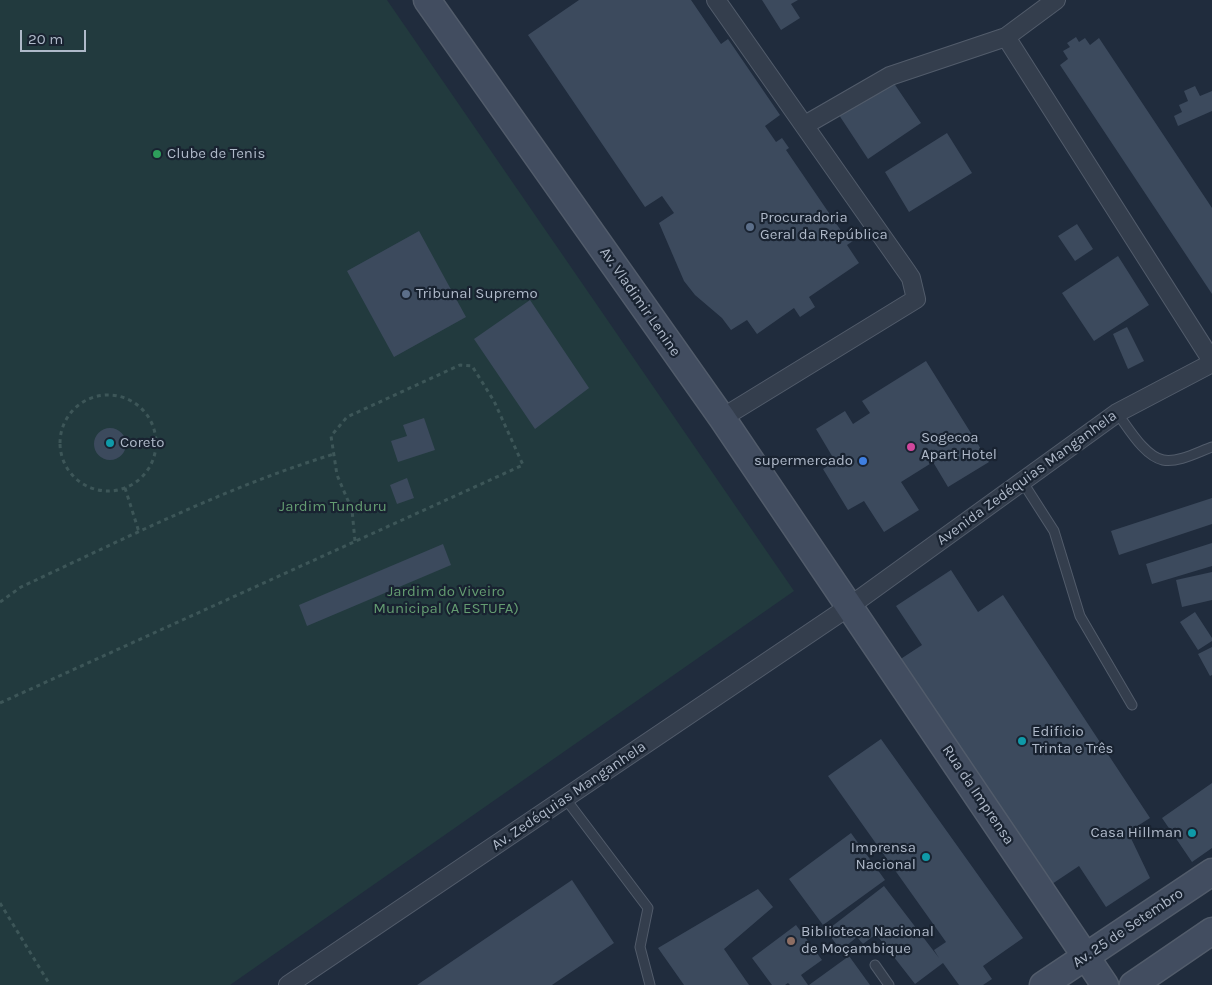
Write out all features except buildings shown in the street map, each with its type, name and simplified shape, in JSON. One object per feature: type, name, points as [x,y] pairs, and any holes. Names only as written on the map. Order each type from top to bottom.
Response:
[{"type":"main road","name":"Av. Vladimir Lenine","points":[[426,0],[722,418],[850,606]]},
{"type":"main road","name":"Rua da Imprensa","points":[[850,606],[1105,985]]},
{"type":"main road","name":"Av. 25 de Setembro","points":[[1043,985],[1212,872]]},
{"type":"main road","points":[[1133,985],[1212,931]]},
{"type":"street","points":[[716,0],[907,272],[911,278],[916,299],[722,418]]},
{"type":"street","points":[[805,126],[890,76],[1006,37],[1056,0]]},
{"type":"street","points":[[1006,37],[1212,362]]},
{"type":"street","name":"Avenida Zedéquias Manganhela","points":[[850,606],[1117,413],[1212,362]]},
{"type":"street","name":"Av. Zedéquias Manganhela","points":[[288,985],[850,606]]},
{"type":"lane","points":[[1117,413],[1148,452],[1163,460],[1177,459],[1212,447]]},
{"type":"lane","points":[[1022,482],[1054,532],[1080,616],[1132,705]]},
{"type":"lane","points":[[565,798],[648,908],[640,947],[650,985]]},
{"type":"lane","points":[[875,965],[889,985]]},
{"type":"path","points":[[0,703],[523,465],[494,401],[472,366],[460,365],[347,417],[332,436],[337,475],[352,510],[355,541]]},
{"type":"path","points":[[108,394],[123,397],[142,409],[155,428],[157,444],[154,460],[146,474],[126,488],[102,492],[86,487],[73,476],[64,463],[60,447],[62,430],[68,416],[79,405],[93,397],[108,394]]},
{"type":"path","points":[[0,602],[21,587],[205,502],[304,463],[334,454]]},
{"type":"path","points":[[126,488],[140,532]]},
{"type":"path","points":[[0,903],[50,985]]},
{"type":"green space","name":"Jardim Tunduru","points":[[0,0],[387,0],[794,591],[230,985],[0,985]]},
{"type":"place","name":"Clube de Tenis","points":[[157,154]]},
{"type":"place","name":"Procuradoria Geral da República","points":[[750,227]]},
{"type":"place","name":"Tribunal Supremo","points":[[406,294]]},
{"type":"place","name":"Coreto","points":[[110,443]]},
{"type":"place","name":"Sogecoa Apart Hotel","points":[[911,447]]},
{"type":"place","name":"supermercado","points":[[863,461]]},
{"type":"place","name":"Edificio Trinta e Três","points":[[1022,741]]},
{"type":"place","name":"Casa Hillman","points":[[1192,833]]},
{"type":"place","name":"Imprensa Nacional","points":[[926,857]]},
{"type":"place","name":"Biblioteca Nacional de Moçambique","points":[[791,941]]},
{"type":"park label","name":"Jardim do Viveiro Municipal (A ESTUFA)","points":[[446,600]]}]
